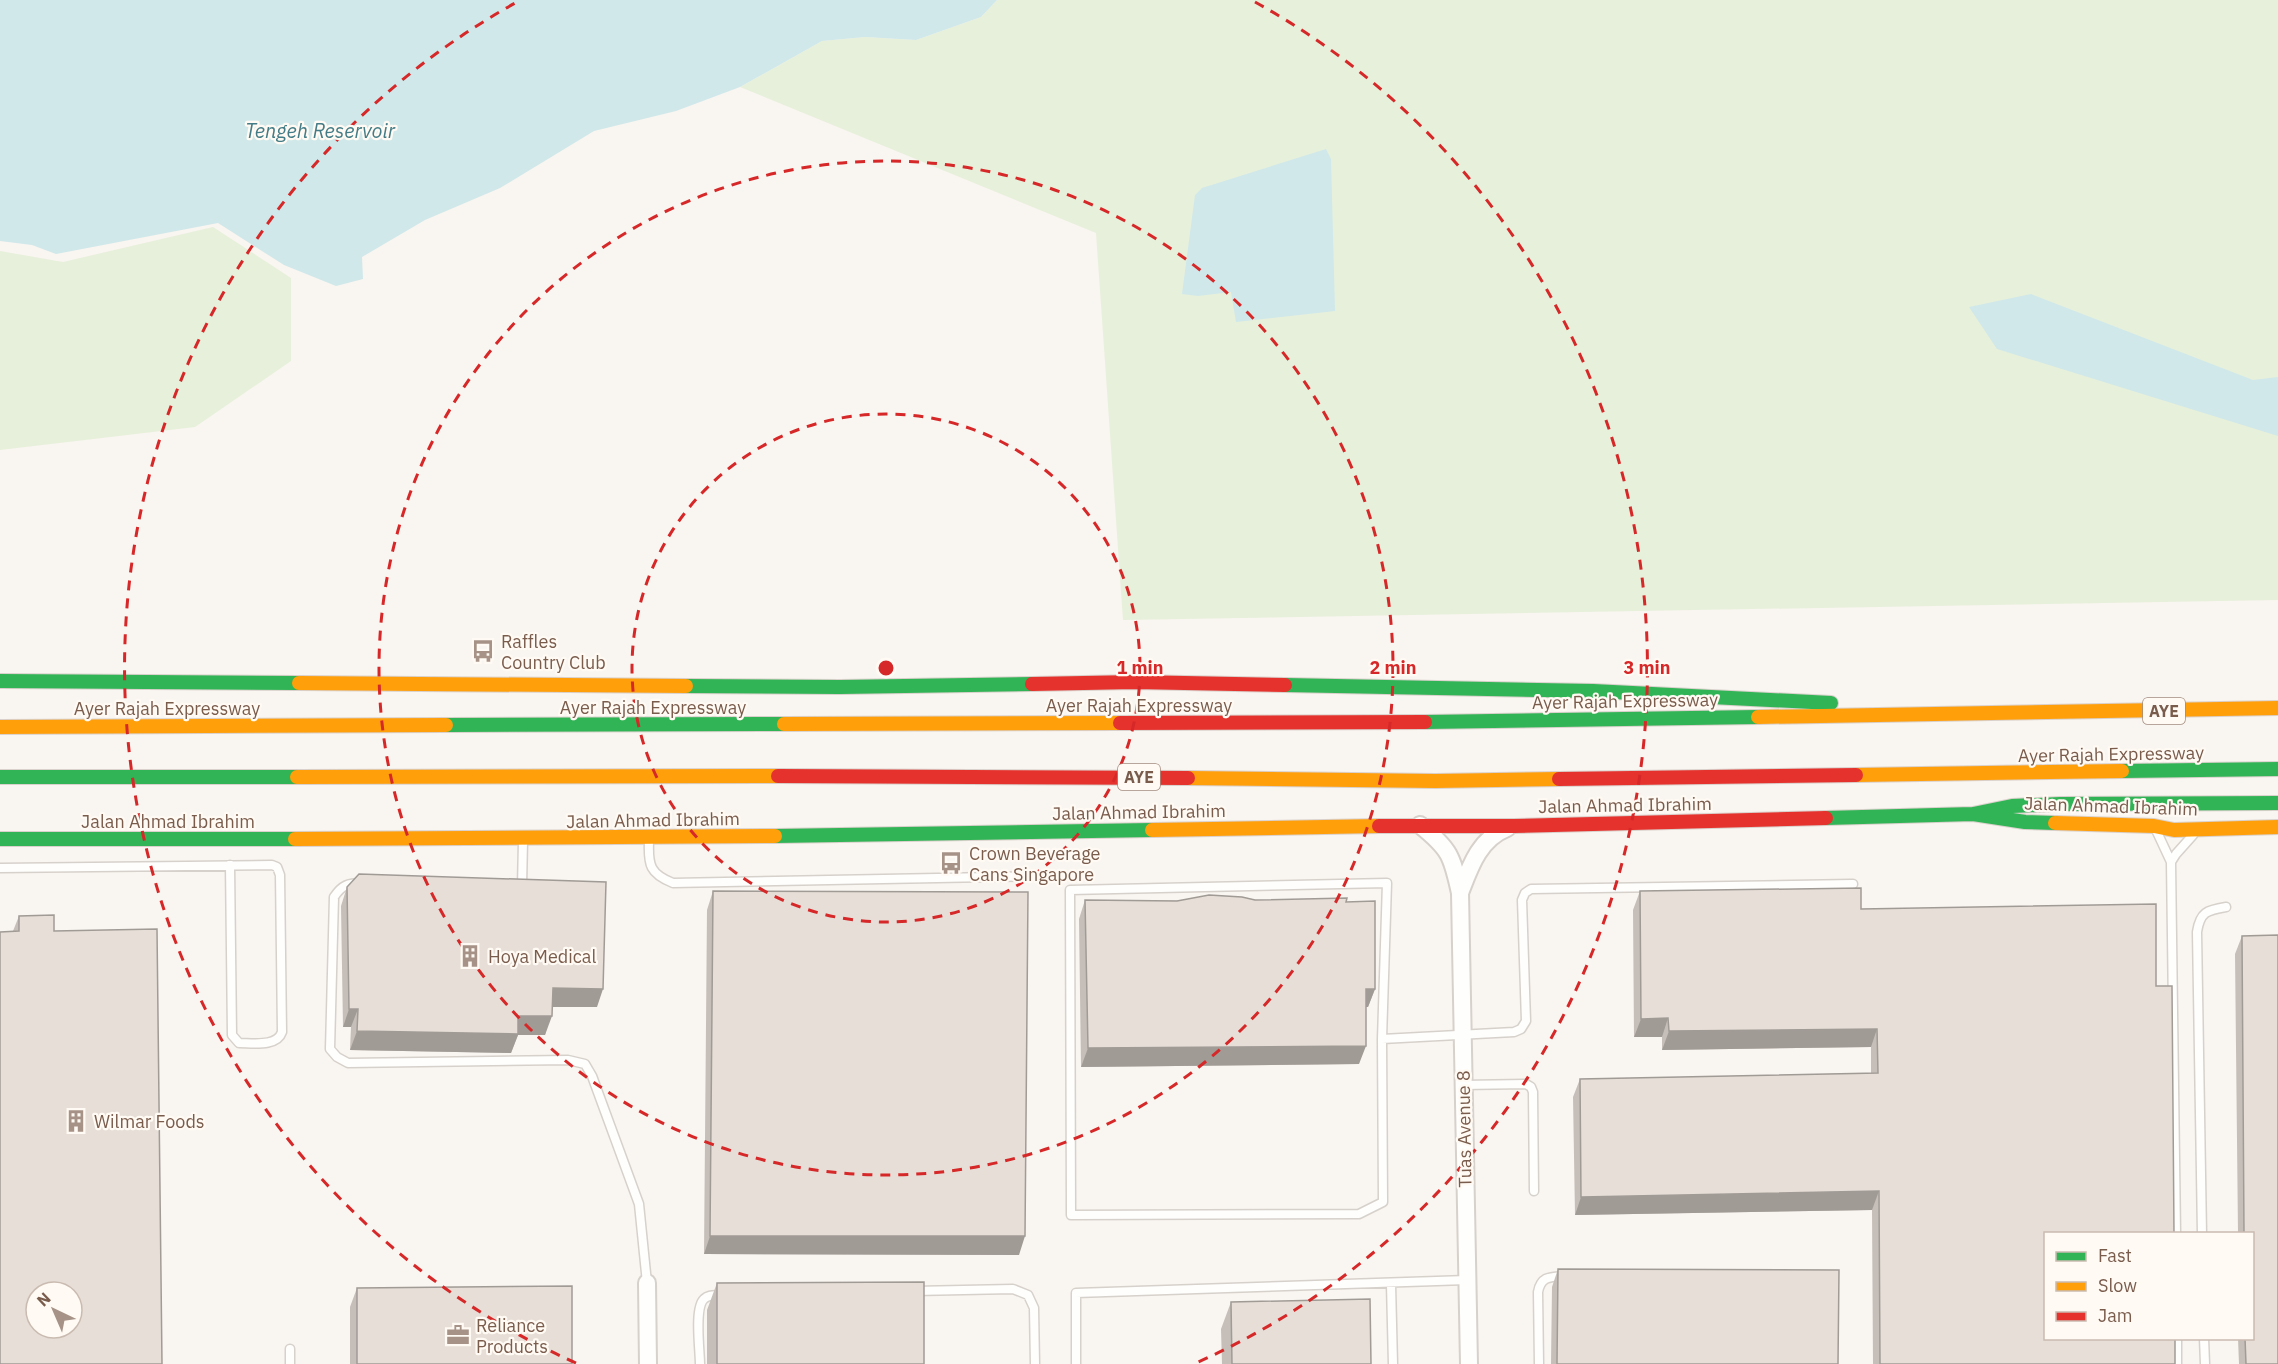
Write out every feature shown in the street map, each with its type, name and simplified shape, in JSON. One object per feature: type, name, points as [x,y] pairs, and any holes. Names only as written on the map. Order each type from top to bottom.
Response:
[{"type":"main road","points":[[0,681],[840,687],[1147,682],[1593,691],[2050,713]]},
{"type":"main road","name":"Ayer Rajah Expressway","points":[[0,727],[1437,722],[2278,708]]},
{"type":"main road","name":"Ayer Rajah Expressway","points":[[0,777],[991,776],[1435,781],[2278,769]]},
{"type":"main road","points":[[1973,814],[2012,806],[2060,804],[2278,803]]},
{"type":"main road","name":"Jalan Ahmad Ibrahim","points":[[0,838],[649,838],[1419,825],[1514,826],[1973,814],[2025,822],[2154,826],[2174,830],[2278,827]]},
{"type":"street","name":"Tuas Avenue 8","points":[[1419,825],[1439,840],[1448,851],[1460,893],[1469,1364]]},
{"type":"street","name":"Tuas Avenue 8","points":[[1460,893],[1475,858],[1486,842],[1495,833],[1514,826]]},
{"type":"street","points":[[647,1283],[648,1364]]},
{"type":"lane","points":[[2154,826],[2171,862],[2176,1232]]},
{"type":"lane","points":[[2171,862],[2200,828]]},
{"type":"lane","points":[[649,838],[649,860],[653,871],[660,878],[673,883],[1042,876]]},
{"type":"lane","points":[[522,886],[523,839]]},
{"type":"lane","points":[[0,868],[230,865],[277,867],[280,875],[282,1032],[280,1038],[275,1042],[239,1043],[232,1035],[230,865]]},
{"type":"lane","points":[[371,883],[348,883],[340,888],[334,897],[330,1049],[337,1057],[348,1063],[568,1060],[585,1064],[592,1076],[639,1204],[647,1283]]},
{"type":"lane","points":[[1387,883],[1382,1039],[1383,1202],[1359,1214],[1071,1215],[1070,890],[1387,883]]},
{"type":"lane","points":[[1382,1039],[1514,1032],[1524,1026],[1526,1021],[1522,900],[1525,893],[1531,890],[1853,884]]},
{"type":"lane","points":[[511,885],[533,886]]},
{"type":"lane","points":[[2202,1232],[2197,932],[2199,920],[2205,913],[2211,909],[2226,907]]},
{"type":"lane","points":[[1464,1085],[1526,1084],[1531,1088],[1533,1092],[1534,1191]]},
{"type":"lane","points":[[1539,1364],[1539,1284],[1549,1276],[1572,1276]]},
{"type":"lane","points":[[1076,1364],[1076,1293],[1467,1280]]},
{"type":"lane","points":[[1391,1284],[1393,1364]]},
{"type":"lane","points":[[906,1292],[1013,1289],[1021,1291],[1028,1295],[1034,1308],[1035,1364]]},
{"type":"lane","points":[[700,1364],[699,1309],[702,1300],[709,1295],[729,1295]]},
{"type":"lane","points":[[2177,1340],[2177,1364]]},
{"type":"lane","points":[[2204,1340],[2205,1364]]},
{"type":"lane","points":[[290,1349],[290,1364]]},
{"type":"green space","points":[[997,0],[2278,0],[2278,600],[1123,620],[1096,233],[740,87],[822,41],[865,37],[916,40],[981,17]]},
{"type":"green space","points":[[213,227],[291,278],[291,361],[195,427],[0,450],[0,251],[63,262]]},
{"type":"water","name":"Tengeh Reservoir","points":[[0,0],[997,0],[981,17],[916,40],[865,37],[822,41],[740,87],[676,111],[594,131],[500,188],[425,220],[362,257],[363,279],[336,286],[284,265],[218,223],[56,254],[32,245],[0,241]]},
{"type":"water","points":[[1326,149],[1331,159],[1335,311],[1236,322],[1231,292],[1198,296],[1182,294],[1195,195],[1202,188]]},
{"type":"water","points":[[2031,294],[2253,380],[2278,377],[2278,436],[1997,349],[1969,307]]},
{"type":"building","name":"Hoya Medical","points":[[359,874],[606,882],[603,989],[553,988],[552,1016],[518,1016],[518,1034],[357,1031],[358,1009],[349,1009],[347,887]]},
{"type":"building","points":[[1861,888],[1861,909],[2156,904],[2156,986],[2172,986],[2174,1232],[2044,1232],[2044,1340],[2175,1340],[2175,1364],[1880,1364],[1879,1191],[1581,1197],[1580,1079],[1878,1073],[1877,1029],[1669,1031],[1668,1018],[1641,1019],[1640,891]]},
{"type":"building","points":[[713,891],[1028,892],[1025,1236],[710,1236]]},
{"type":"building","points":[[1209,895],[1255,900],[1347,898],[1346,902],[1375,901],[1375,989],[1366,989],[1366,1046],[1088,1048],[1085,900],[1177,901]]},
{"type":"building","name":"Wilmar Foods","points":[[54,915],[54,931],[157,929],[162,1364],[0,1364],[0,932],[19,931],[19,916]]},
{"type":"building","points":[[2278,935],[2278,1364],[2246,1364],[2245,1340],[2254,1340],[2254,1232],[2244,1232],[2242,936]]},
{"type":"building","points":[[1558,1269],[1839,1270],[1838,1364],[1557,1364]]},
{"type":"building","points":[[924,1282],[924,1364],[717,1364],[717,1283]]},
{"type":"building","name":"Reliance Products","points":[[572,1286],[572,1364],[357,1364],[357,1288]]},
{"type":"building","points":[[1370,1299],[1371,1364],[1232,1364],[1231,1302]]},
{"type":"traffic: fast","points":[[0,681],[299,683]]},
{"type":"traffic: fast","points":[[686,686],[840,687],[1032,684]]},
{"type":"traffic: fast","points":[[1285,685],[1593,691],[1831,703]]},
{"type":"traffic: fast","points":[[1425,722],[1758,717]]},
{"type":"traffic: fast","points":[[446,725],[784,724]]},
{"type":"traffic: fast","points":[[2122,771],[2278,769]]},
{"type":"traffic: fast","points":[[0,777],[297,777]]},
{"type":"traffic: fast","points":[[1973,814],[2012,806],[2060,804],[2278,803]]},
{"type":"traffic: fast","points":[[1826,818],[1973,814],[2025,822],[2055,823]]},
{"type":"traffic: fast","points":[[775,836],[1152,830]]},
{"type":"traffic: fast","points":[[0,839],[295,839]]},
{"type":"traffic: slow","points":[[299,683],[686,686]]},
{"type":"traffic: slow","points":[[1758,717],[2278,708]]},
{"type":"traffic: slow","points":[[784,724],[1120,723]]},
{"type":"traffic: slow","points":[[0,727],[446,725]]},
{"type":"traffic: slow","points":[[1856,775],[2122,771]]},
{"type":"traffic: slow","points":[[297,777],[778,776]]},
{"type":"traffic: slow","points":[[1188,778],[1435,781],[1559,779]]},
{"type":"traffic: slow","points":[[2055,823],[2154,826],[2174,830],[2278,827]]},
{"type":"traffic: slow","points":[[1152,830],[1379,826]]},
{"type":"traffic: slow","points":[[295,839],[775,836]]},
{"type":"traffic: jam","points":[[1032,684],[1135,682],[1285,685]]},
{"type":"traffic: jam","points":[[1120,723],[1425,722]]},
{"type":"traffic: jam","points":[[1559,779],[1856,775]]},
{"type":"traffic: jam","points":[[778,776],[1188,778]]},
{"type":"traffic: jam","points":[[1379,826],[1514,826],[1826,818]]},
{"type":"place","name":"Raffles Country Club","points":[[483,651]]},
{"type":"place","name":"Crown Beverage Cans Singapore","points":[[951,863]]},
{"type":"place","name":"Hoya Medical","points":[[470,956]]},
{"type":"place","name":"Wilmar Foods","points":[[76,1121]]},
{"type":"place","name":"Reliance Products","points":[[458,1335]]}]
